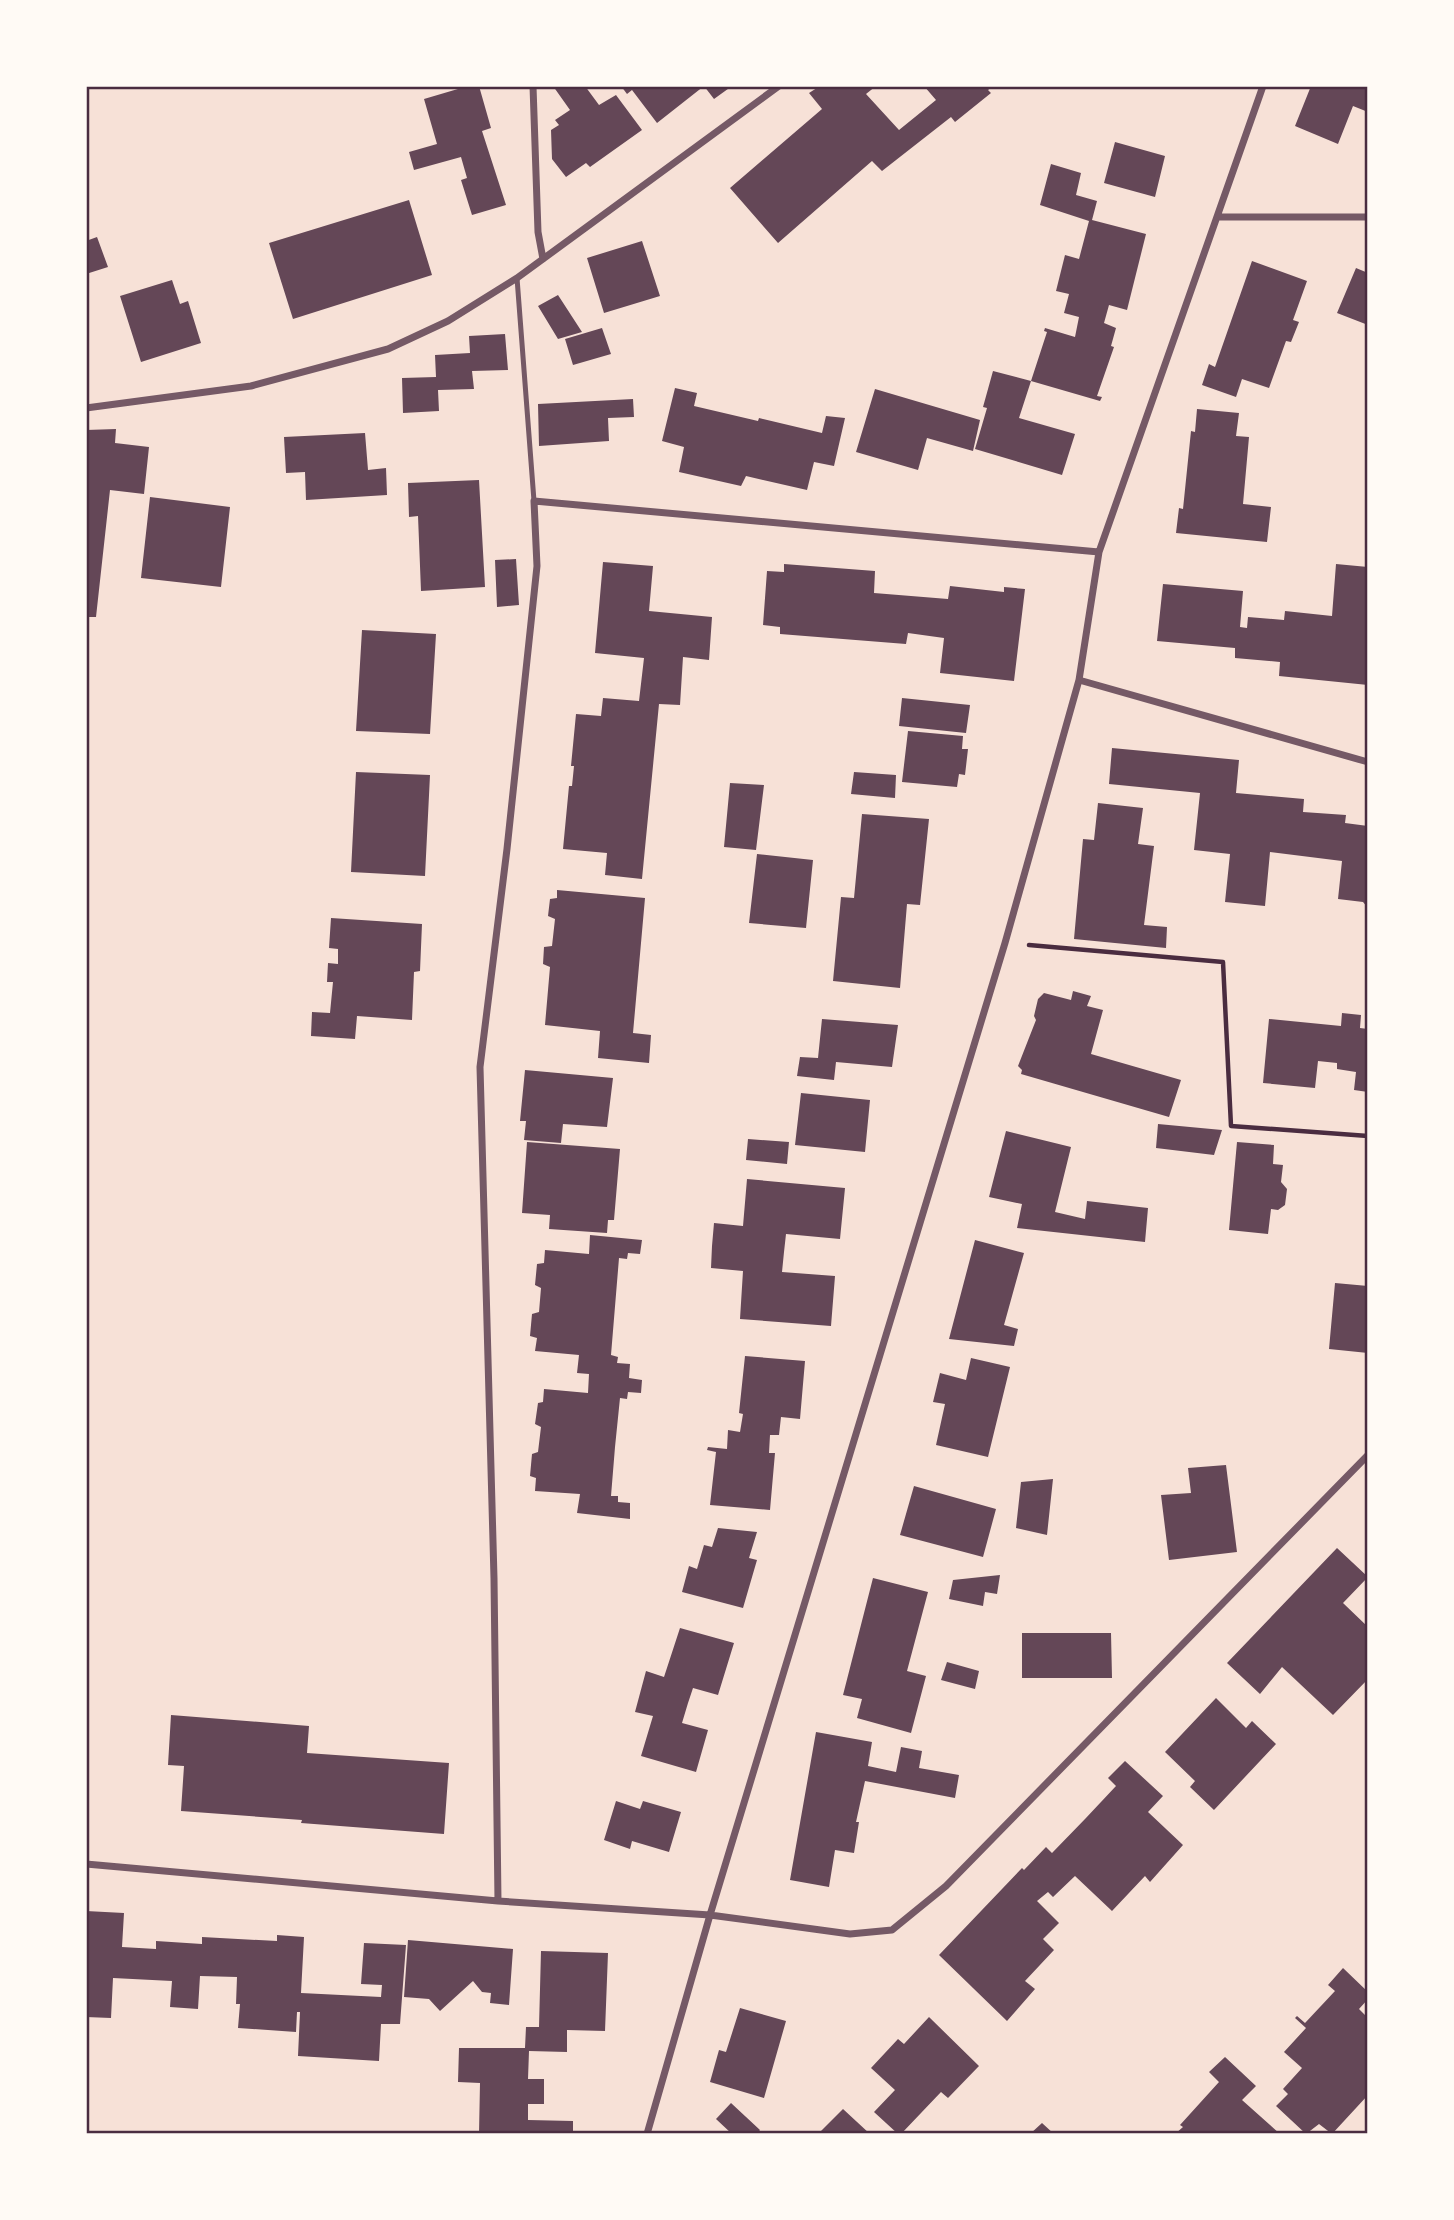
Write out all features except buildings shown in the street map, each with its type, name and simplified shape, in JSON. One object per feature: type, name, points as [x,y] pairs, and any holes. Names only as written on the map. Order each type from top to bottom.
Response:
[{"type":"street","points":[[533,86],[538,232],[543,259]]},
{"type":"street","points":[[86,408],[251,386],[388,349],[447,321],[517,278],[779,86]]},
{"type":"street","points":[[647,2134],[710,1915],[1005,943],[1079,680],[1099,552],[1263,86]]},
{"type":"street","points":[[1217,217],[1368,217]]},
{"type":"street","points":[[498,1901],[494,1578],[480,1067],[507,849],[537,566],[534,501],[1099,552]]},
{"type":"street","points":[[1079,680],[1368,762]]},
{"type":"street","points":[[86,1864],[498,1901],[710,1915],[850,1934],[892,1930],[946,1886],[1368,1455]]},
{"type":"lane","points":[[517,278],[534,501]]},
{"type":"path","points":[[1005,943],[1223,962],[1231,1126],[1368,1136]]}]
